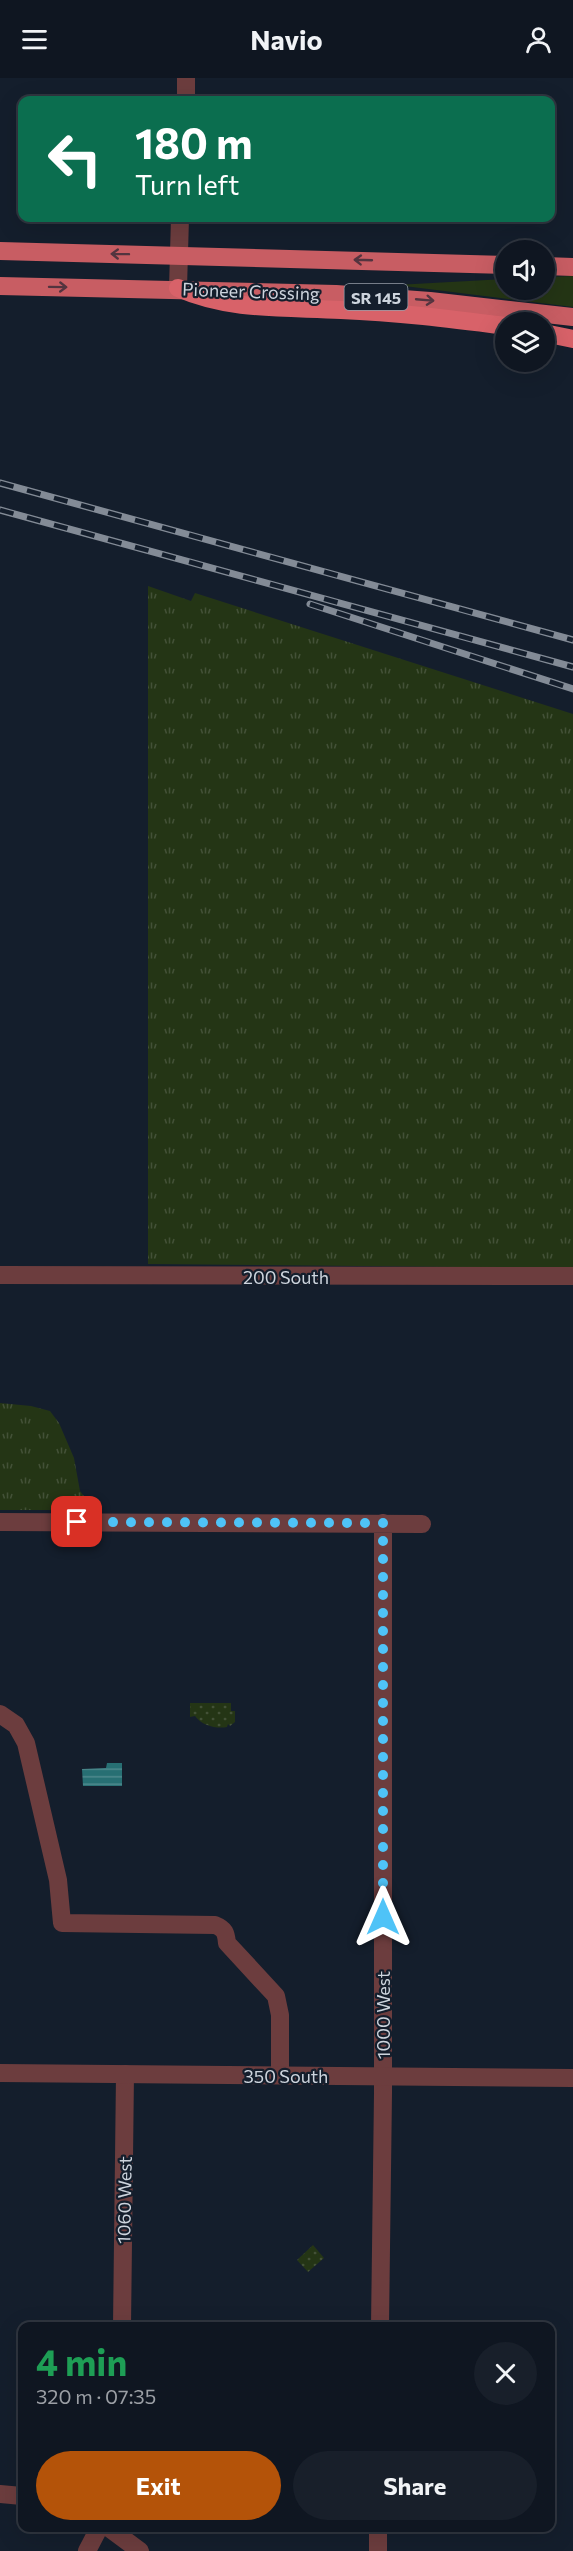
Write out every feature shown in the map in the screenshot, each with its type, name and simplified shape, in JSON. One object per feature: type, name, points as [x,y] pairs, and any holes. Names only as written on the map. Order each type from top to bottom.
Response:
[{"type":"highway","name":"Pioneer Crossing","points":[[0,251],[495,265]]},
{"type":"highway","points":[[555,266],[573,267]]},
{"type":"highway","name":"Pioneer Crossing","points":[[0,286],[178,288],[389,297],[573,317]]},
{"type":"highway","points":[[178,288],[206,299],[237,306],[385,313],[495,325]]},
{"type":"highway","points":[[555,335],[573,339]]},
{"type":"street","points":[[186,78],[186,96]]},
{"type":"street","points":[[178,288],[180,222]]},
{"type":"street","name":"200 South","points":[[0,1275],[573,1276]]},
{"type":"street","points":[[0,1522],[422,1524]]},
{"type":"street","name":"1000 West","points":[[380,2322],[383,2076],[383,1523]]},
{"type":"street","points":[[0,1714],[15,1725],[26,1743],[58,1880],[62,1923],[215,1925],[221,1927],[226,1933],[227,1943],[276,1996],[280,2075]]},
{"type":"street","name":"350 South","points":[[0,2073],[573,2078]]},
{"type":"street","name":"1060 West","points":[[122,2322],[125,2074]]},
{"type":"street","points":[[0,2494],[18,2496]]},
{"type":"street","points":[[87,2551],[97,2532]]},
{"type":"street","points":[[114,2532],[140,2551]]},
{"type":"street","points":[[378,2532],[378,2551]]},
{"type":"green space","points":[[573,276],[573,307],[517,300],[555,300],[555,277]]},
{"type":"green space","points":[[495,280],[495,297],[396,285]]},
{"type":"green space","points":[[148,586],[191,601],[195,593],[573,714],[573,1268],[148,1264]]},
{"type":"green space","points":[[0,1403],[31,1406],[50,1411],[59,1423],[74,1458],[80,1491],[87,1500],[97,1504],[80,1510],[0,1510]]},
{"type":"green space","points":[[190,1703],[231,1703],[231,1711],[235,1711],[235,1722],[223,1728],[206,1724],[195,1716],[190,1717]]},
{"type":"green space","points":[[313,2245],[324,2258],[308,2272],[297,2260]]},
{"type":"shaded area","points":[[107,1763],[122,1763],[122,1786],[83,1786],[82,1769],[106,1768]]},
{"type":"railway","points":[[0,483],[573,640]]},
{"type":"railway","points":[[0,510],[573,667]]},
{"type":"railway","points":[[310,604],[573,689]]},
{"type":"route","points":[[77,1522],[383,1523],[383,1917]]}]
